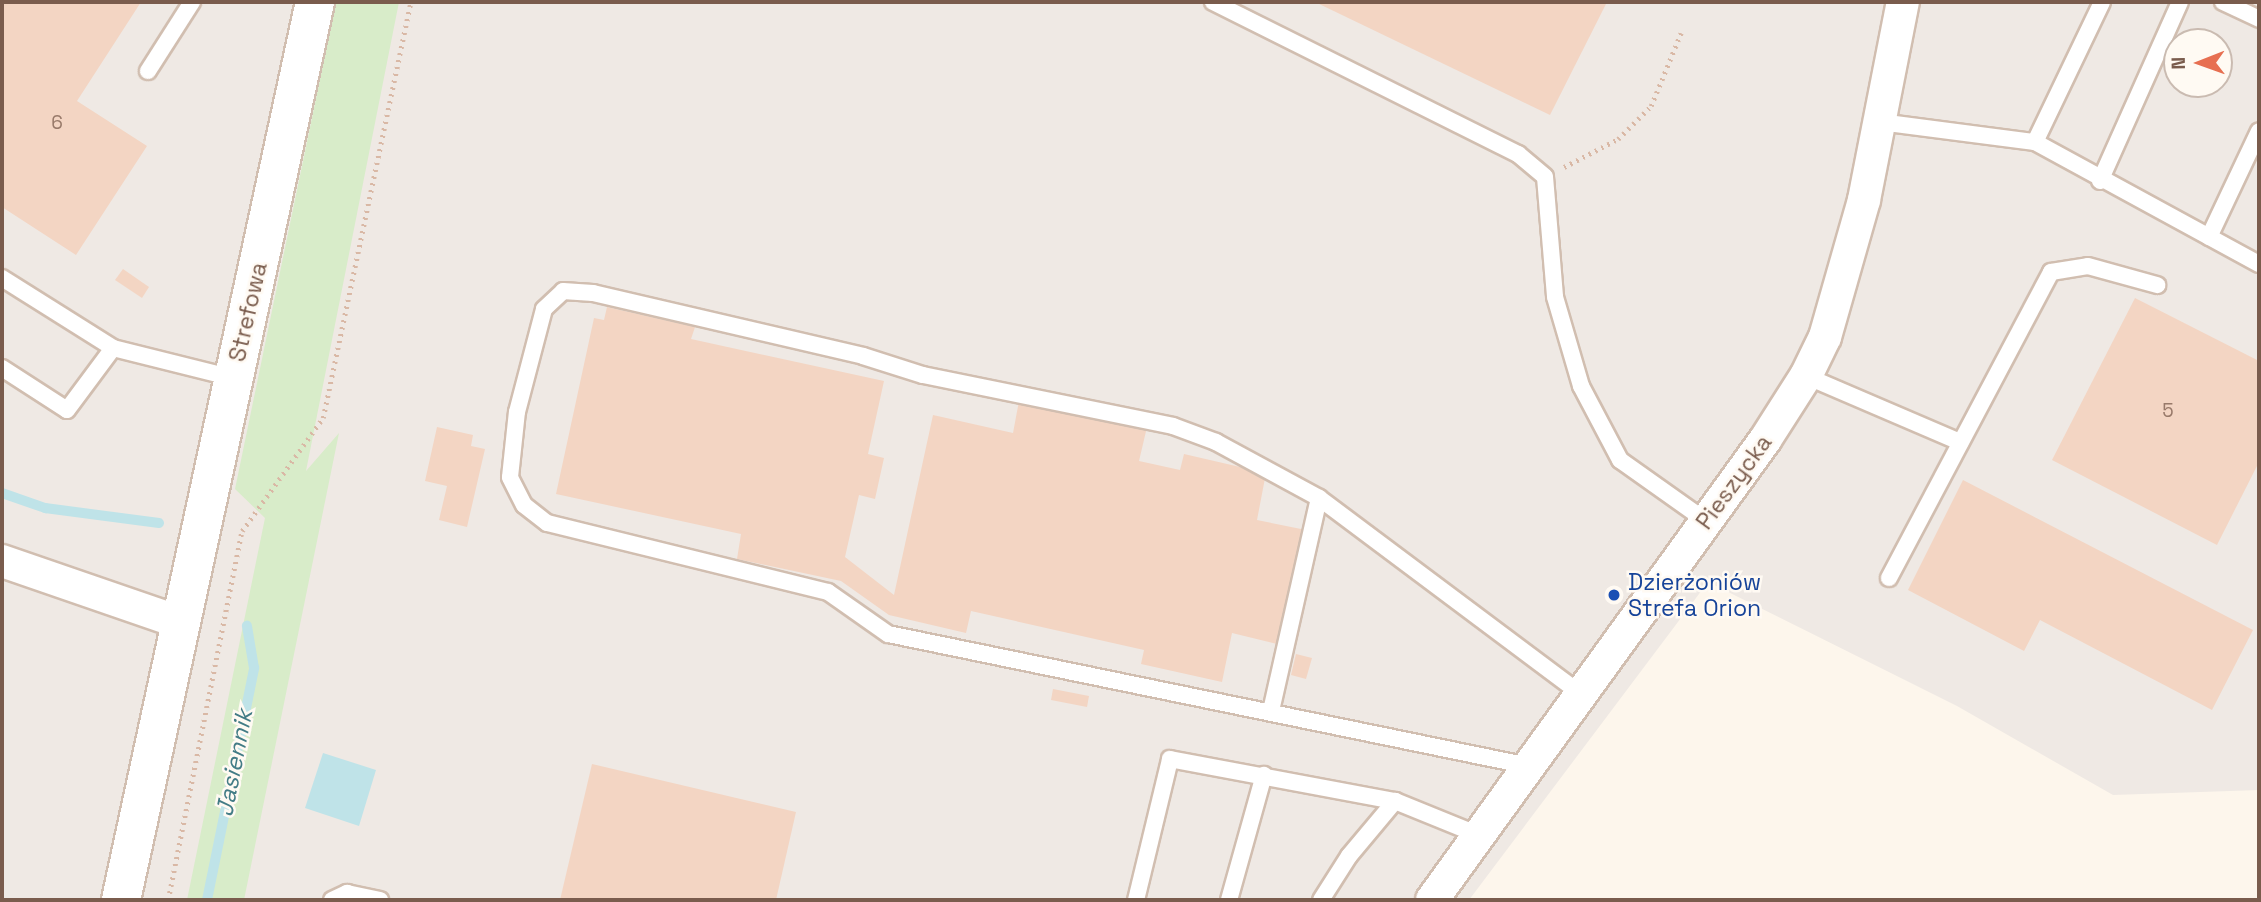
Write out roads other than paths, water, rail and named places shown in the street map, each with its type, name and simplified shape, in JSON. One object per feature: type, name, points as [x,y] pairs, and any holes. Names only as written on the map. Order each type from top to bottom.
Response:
[{"type":"street","name":"Strefowa","points":[[121,900],[315,2]]},
{"type":"street","name":"Pieszycka","points":[[1432,900],[1582,695],[1806,376],[1825,337],[1864,200],[1903,2]]},
{"type":"street","points":[[2,561],[179,622]]},
{"type":"lane","points":[[148,71],[192,2]]},
{"type":"lane","points":[[1213,2],[1518,154],[1545,177],[1555,296],[1581,386],[1620,460],[1706,521]]},
{"type":"lane","points":[[2035,142],[2102,2]]},
{"type":"lane","points":[[2100,181],[2180,2]]},
{"type":"lane","points":[[2223,2],[2259,19]]},
{"type":"lane","points":[[1880,122],[2035,142],[2100,181],[2259,264]]},
{"type":"lane","points":[[2209,237],[2259,131]]},
{"type":"lane","points":[[1889,578],[2052,272],[2088,266],[2157,285]]},
{"type":"lane","points":[[2,278],[113,348],[233,378]]},
{"type":"lane","points":[[1530,766],[1271,710],[888,634],[828,592],[547,523],[524,505],[510,477],[517,412],[544,309],[563,291],[593,293],[863,356],[923,375],[1173,426],[1216,442],[1319,499],[1582,695]]},
{"type":"lane","points":[[2,368],[67,410],[113,348]]},
{"type":"lane","points":[[1806,376],[1961,442]]},
{"type":"lane","points":[[1271,710],[1319,499]]},
{"type":"lane","points":[[1136,900],[1170,759],[1395,801],[1481,836]]},
{"type":"lane","points":[[1229,900],[1264,775]]},
{"type":"lane","points":[[1321,900],[1349,856],[1395,801]]},
{"type":"lane","points":[[332,900],[347,893],[380,900]]},
{"type":"water","points":[[323,753],[376,770],[359,826],[305,808]]},
{"type":"waterway","name":"Jasiennik","points":[[2,493],[45,508],[159,523]]},
{"type":"waterway","name":"Jasiennik","points":[[207,900],[254,668],[247,626]]},
{"type":"place","name":"Dzierżoniów Strefa Orion","points":[[1614,595]]}]
